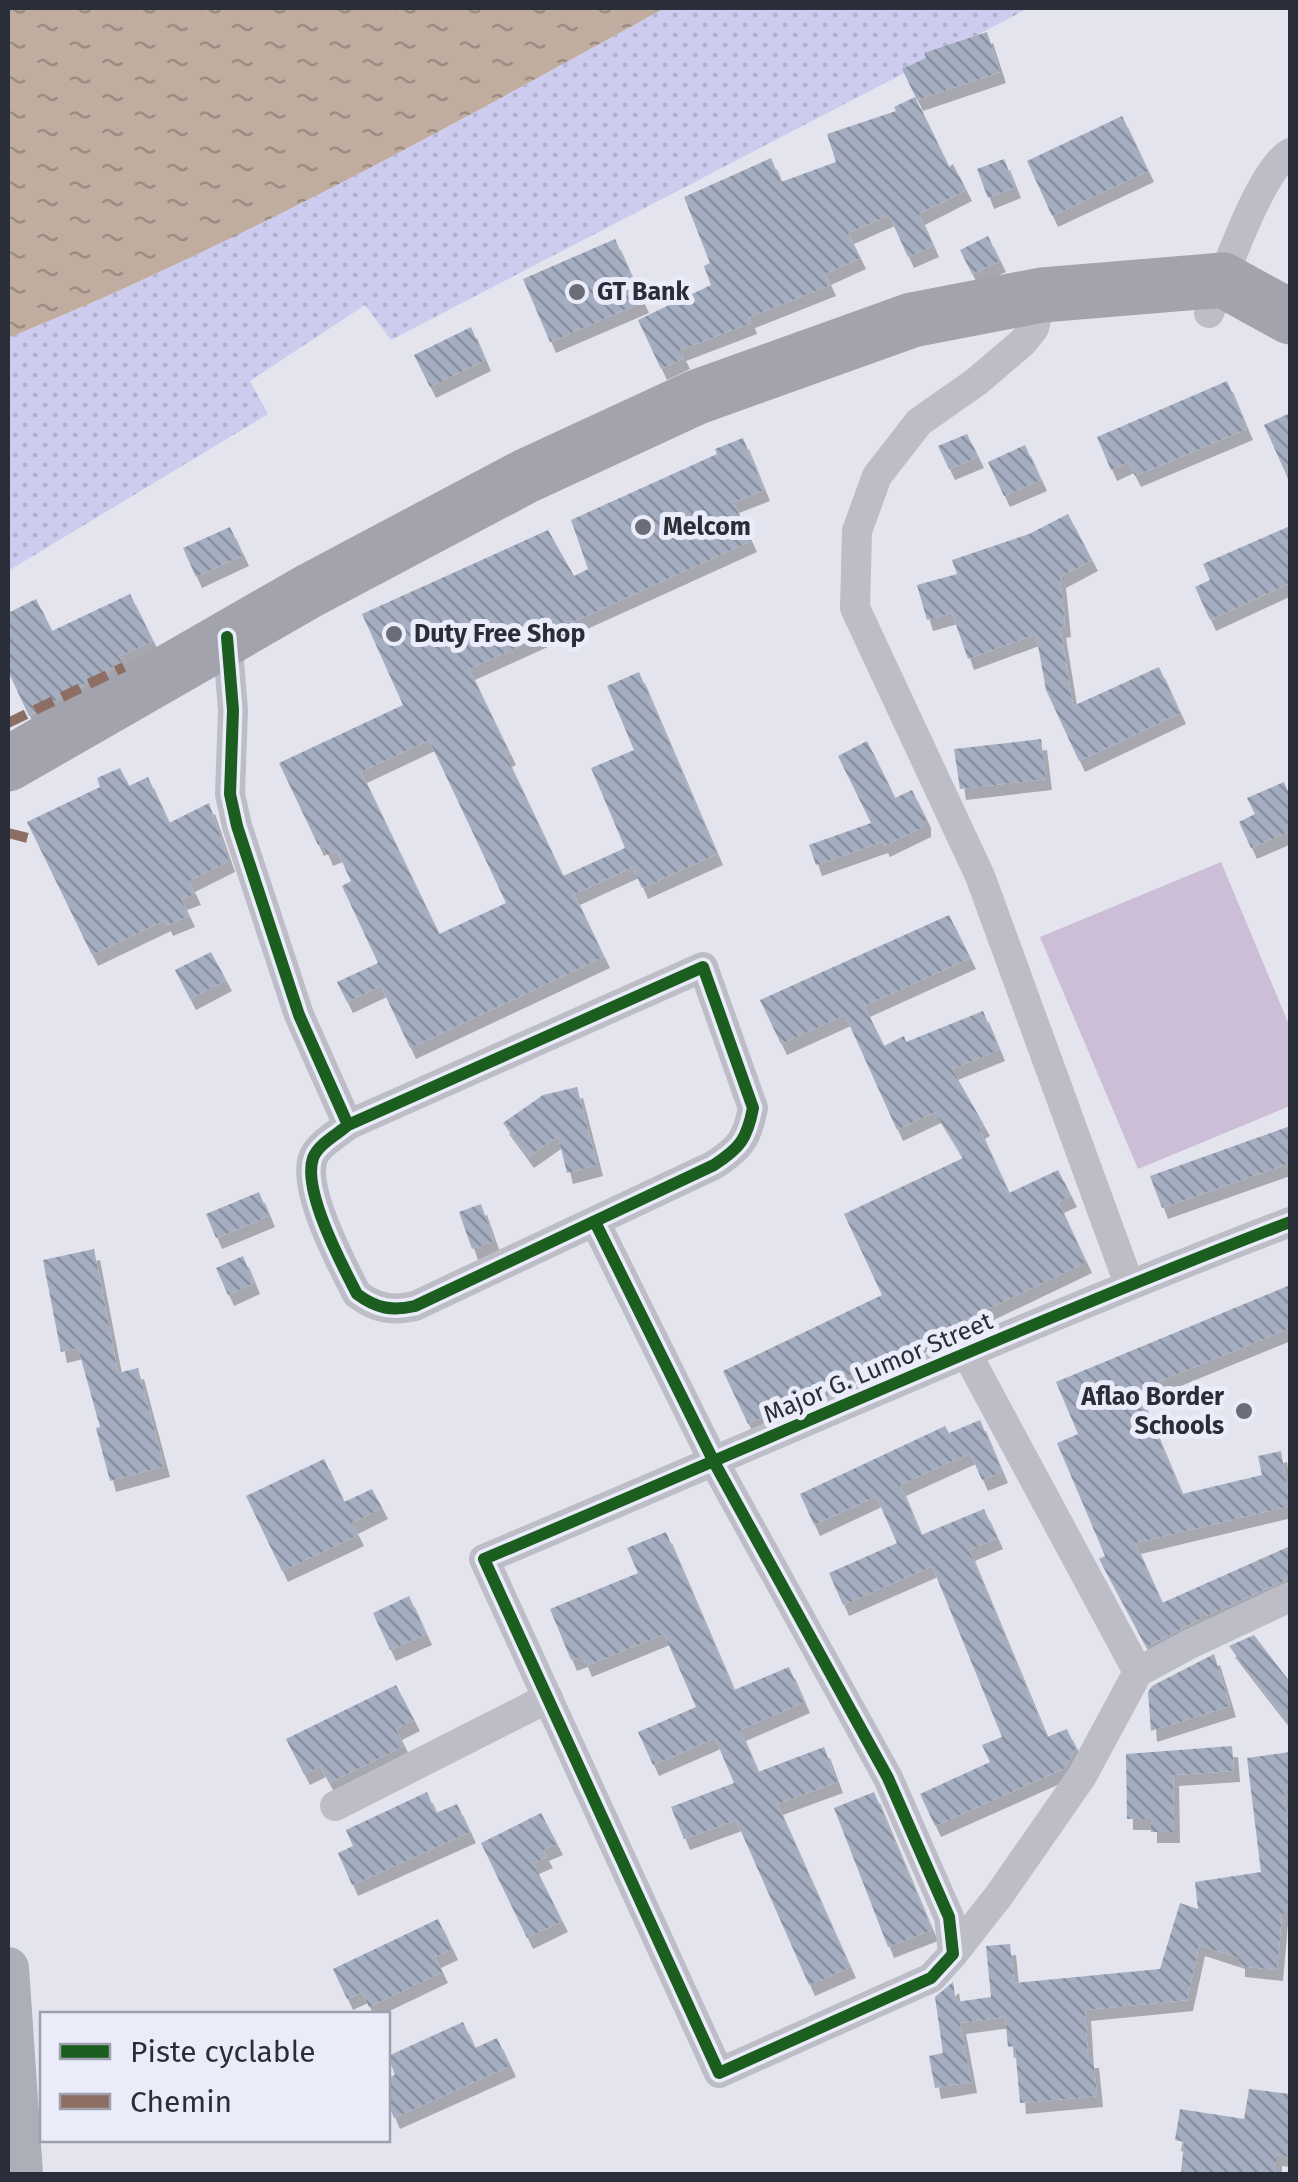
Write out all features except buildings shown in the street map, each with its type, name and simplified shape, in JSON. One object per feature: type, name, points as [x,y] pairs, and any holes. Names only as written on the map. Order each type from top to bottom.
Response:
[{"type":"highway","points":[[1216,296],[1290,354]]},
{"type":"highway","points":[[20,769],[227,649],[706,416],[1038,311],[1216,296],[1290,316]]},
{"type":"street","points":[[1216,296],[1264,182],[1290,153]]},
{"type":"street","points":[[1038,311],[1024,342],[919,422],[877,476],[857,531],[855,608],[980,876],[1128,1284]]},
{"type":"street","points":[[227,649],[233,722],[230,794],[237,826],[299,1016],[348,1125]]},
{"type":"street","points":[[703,967],[718,1016],[746,1082],[753,1108],[748,1130],[736,1150],[714,1165],[595,1222],[416,1306],[395,1310],[373,1306],[357,1294],[312,1184],[312,1160],[316,1151],[348,1125],[703,967]]},
{"type":"street","points":[[595,1222],[714,1462],[888,1778],[950,1917],[954,1954]]},
{"type":"street","name":"Major G. Lumor Street","points":[[548,1698],[484,1559],[1128,1284],[1290,1222]]},
{"type":"street","points":[[967,1354],[1138,1672]]},
{"type":"street","points":[[335,1806],[548,1698],[720,2074],[932,1978],[954,1954],[1082,1776],[1138,1672],[1290,1597]]},
{"type":"street","points":[[8,1968],[22,2174]]},
{"type":"sand","points":[[665,8],[1029,8],[391,340],[365,305],[250,381],[268,414],[8,571],[8,338],[259,224]]},
{"type":"shaded area","points":[[1221,862],[1290,1027],[1290,1106],[1138,1169],[1040,937]]},
{"type":"water","points":[[8,8],[665,8],[259,224],[8,338]]},
{"type":"marked path","points":[[8,723],[124,667]]},
{"type":"marked path","points":[[8,833],[36,840]]},
{"type":"cycle path","points":[[227,637],[233,710],[230,794],[237,826],[299,1015],[348,1125],[703,967],[753,1108],[741,1142],[714,1165],[415,1306],[399,1308],[378,1306],[357,1294],[318,1207],[311,1172],[313,1158],[348,1125]]},
{"type":"cycle path","points":[[595,1222],[714,1462],[888,1778],[949,1917],[953,1954],[931,1978],[719,2073],[484,1559],[585,1516],[685,1473],[786,1430],[886,1387],[1290,1222]]},
{"type":"place","name":"GT Bank","points":[[577,292]]},
{"type":"place","name":"Melcom","points":[[643,527]]},
{"type":"place","name":"Duty Free Shop","points":[[394,634]]},
{"type":"place","name":"Aflao Border Schools","points":[[1244,1411]]}]
